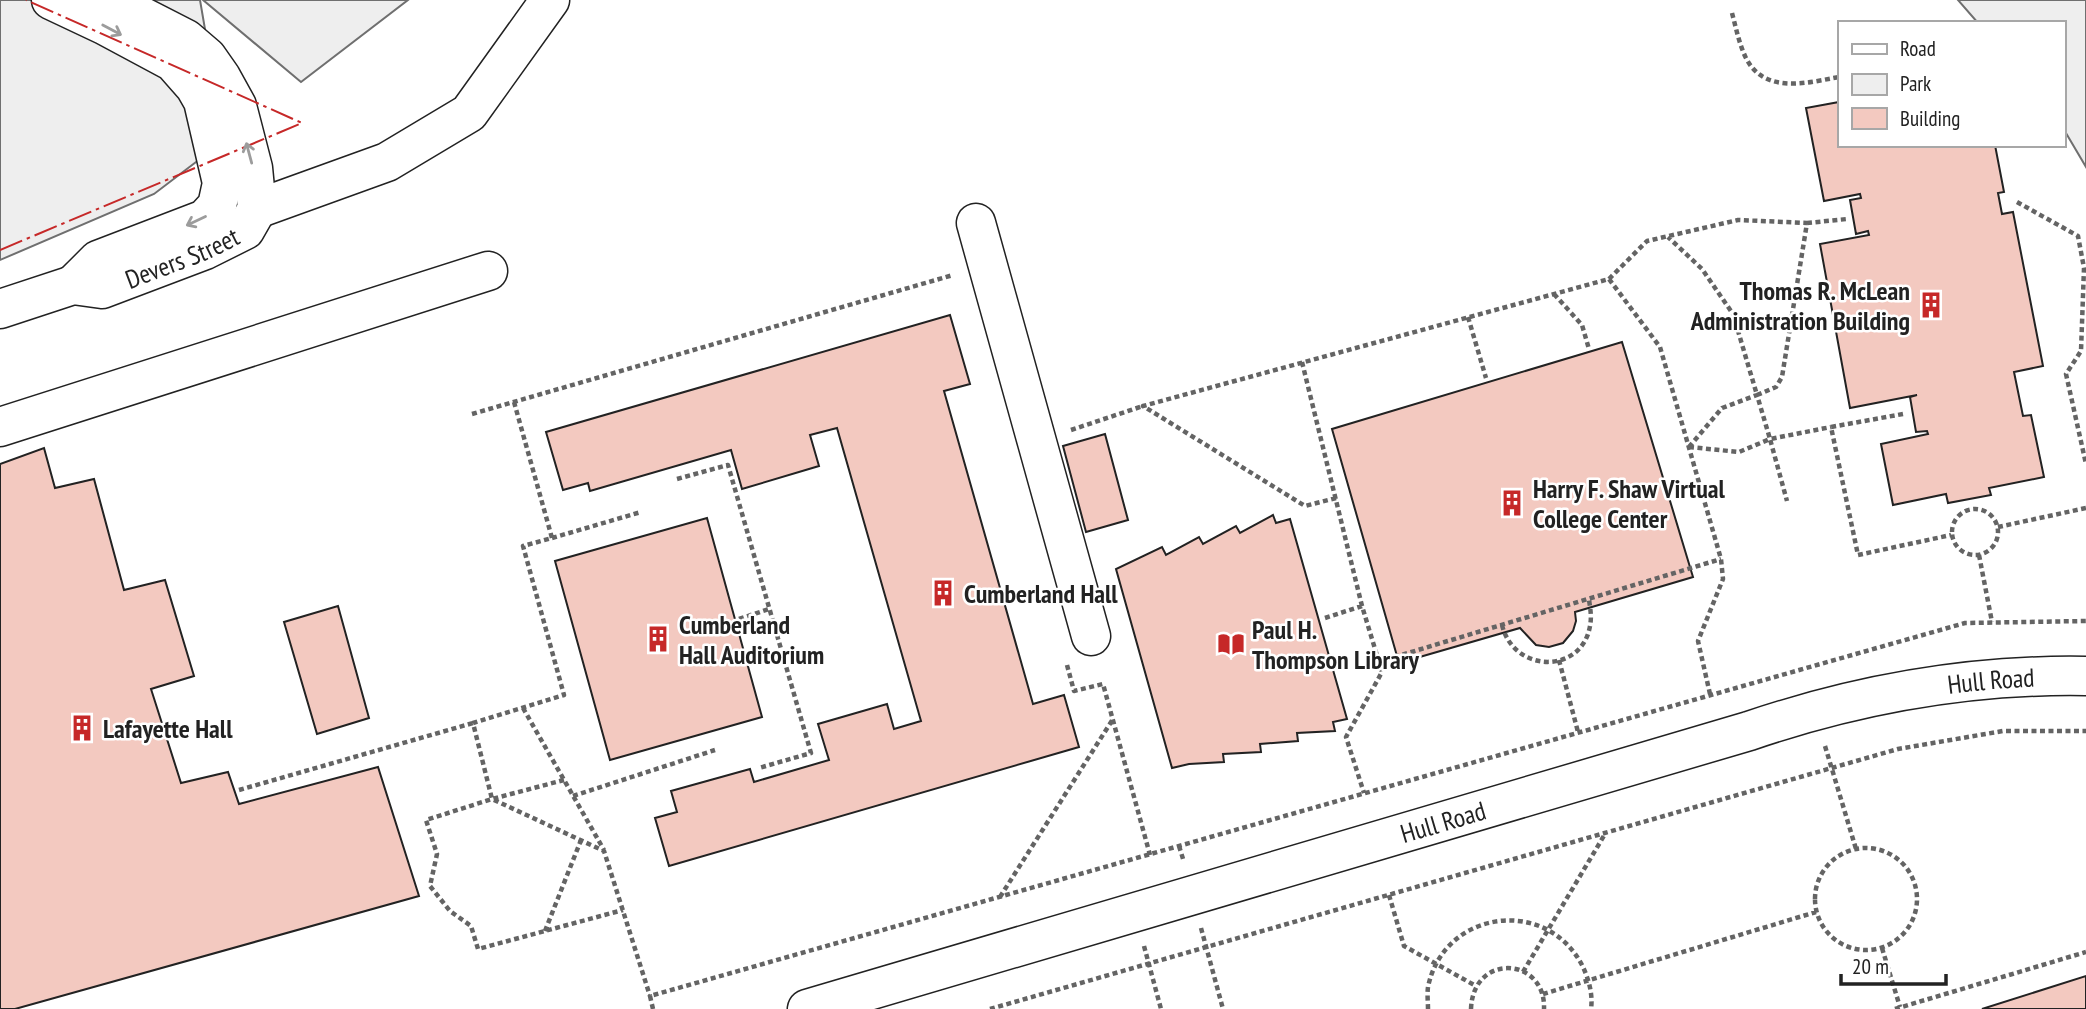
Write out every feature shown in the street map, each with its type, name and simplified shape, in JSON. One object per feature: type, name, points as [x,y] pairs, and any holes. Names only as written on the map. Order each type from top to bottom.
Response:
[{"type":"street","name":"Devers Street","points":[[51,0],[173,62],[203,101],[222,183],[217,206],[205,219],[97,260],[73,285]]},
{"type":"street","name":"Devers Street","points":[[0,310],[73,285],[102,289],[205,250],[245,230],[257,209],[253,168],[237,106],[207,57],[186,39],[110,0]]},
{"type":"street","points":[[257,209],[387,162],[469,113],[550,0]]},
{"type":"street","points":[[976,223],[1091,636]]},
{"type":"street","points":[[0,426],[488,271]]},
{"type":"street","name":"Hull Road","points":[[807,1009],[1815,711],[1888,693],[1982,679],[2086,676]]},
{"type":"path","points":[[1732,13],[1745,57],[1758,73],[1780,84],[1793,85],[1838,77]]},
{"type":"path","points":[[2017,202],[2078,236],[2084,268],[2081,351],[2066,374],[2086,464]]},
{"type":"path","points":[[1336,498],[1305,506],[1143,406],[1609,279],[1647,241],[1738,220],[1807,223],[1847,219]]},
{"type":"path","points":[[1689,447],[1722,408],[1776,387],[1782,377],[1807,223]]},
{"type":"path","points":[[1668,237],[1702,269],[1732,314],[1787,500]]},
{"type":"path","points":[[472,414],[954,275]]},
{"type":"path","points":[[1609,279],[1660,347],[1720,559],[1723,579],[1698,641],[1710,694]]},
{"type":"path","points":[[1554,294],[1582,325],[1589,349]]},
{"type":"path","points":[[1468,317],[1486,378]]},
{"type":"path","points":[[1302,362],[1362,606],[1382,672],[1346,737],[1364,793]]},
{"type":"path","points":[[514,402],[552,538]]},
{"type":"path","points":[[1689,447],[1739,452],[1770,439],[1903,414]]},
{"type":"path","points":[[1831,427],[1858,555],[1951,535]]},
{"type":"path","points":[[677,479],[729,464],[811,753],[759,768]]},
{"type":"path","points":[[1975,508],[1990,513],[1998,527],[1996,542],[1986,553],[1979,555],[1964,553],[1953,542],[1951,535],[1955,520],[1967,510],[1975,508]]},
{"type":"path","points":[[1998,527],[2086,508]]},
{"type":"path","points":[[239,790],[564,695],[523,546],[641,512]]},
{"type":"path","points":[[1979,555],[1992,622]]},
{"type":"path","points":[[1378,662],[1720,559]]},
{"type":"path","points":[[1502,625],[1505,636],[1516,651],[1529,659],[1544,662],[1559,660],[1573,653],[1584,642],[1590,628],[1589,598]]},
{"type":"path","points":[[1325,618],[1362,606]]},
{"type":"path","points":[[739,619],[769,609]]},
{"type":"path","points":[[650,996],[1965,623],[2086,621]]},
{"type":"path","points":[[1559,660],[1578,732]]},
{"type":"path","points":[[1067,665],[1074,691],[1103,684],[1150,855]]},
{"type":"path","points":[[1802,668],[1856,849]]},
{"type":"path","points":[[523,708],[604,850],[653,1009]]},
{"type":"path","points":[[999,898],[1113,719]]},
{"type":"path","points":[[473,723],[492,799]]},
{"type":"path","points":[[990,1009],[1898,749],[2003,731],[2086,732]]},
{"type":"path","points":[[573,796],[715,750]]},
{"type":"path","points":[[564,780],[426,820],[437,854],[430,886],[450,911],[471,926],[478,950],[623,910]]},
{"type":"path","points":[[492,799],[604,850]]},
{"type":"path","points":[[1523,972],[1605,833]]},
{"type":"path","points":[[545,931],[581,840]]},
{"type":"path","points":[[1872,848],[1889,853],[1903,863],[1913,877],[1918,894],[1916,912],[1910,928],[1898,940],[1882,948],[1865,951],[1848,948],[1833,939],[1822,926],[1816,912],[1815,895],[1819,879],[1828,865],[1841,855],[1856,849],[1872,848]]},
{"type":"path","points":[[1390,895],[1404,946],[1476,986]]},
{"type":"path","points":[[1543,994],[1816,912]]},
{"type":"path","points":[[1428,1009],[1428,988],[1436,964],[1455,940],[1478,925],[1505,919],[1532,922],[1558,934],[1577,954],[1589,979],[1591,1009]]},
{"type":"path","points":[[1882,948],[1897,1008],[2086,952]]},
{"type":"path","points":[[1471,1009],[1476,986],[1494,970],[1506,968],[1518,969],[1538,983],[1543,994],[1544,1009]]},
{"type":"green space","points":[[0,0],[200,0],[218,105],[221,143],[154,194],[0,260]]},
{"type":"green space","points":[[203,0],[408,0],[301,82]]},
{"type":"green space","points":[[1958,0],[2086,0],[2086,167],[2065,131],[2065,21],[1976,21]]},
{"type":"building","name":"Thomas R. McLean Administration Building","points":[[1838,102],[1838,147],[1995,147],[2004,192],[1998,193],[2002,214],[2013,212],[2043,366],[2014,372],[2023,416],[2031,415],[2044,477],[1989,488],[1991,495],[1948,503],[1946,494],[1893,505],[1881,444],[1928,434],[1927,431],[1916,432],[1910,397],[1917,395],[1850,408],[1820,244],[1869,235],[1868,231],[1856,234],[1850,200],[1861,198],[1860,194],[1824,201],[1806,108]]},
{"type":"building","name":"Cumberland Hall","points":[[950,315],[970,384],[944,391],[1033,704],[1064,695],[1079,747],[669,866],[655,818],[677,812],[671,791],[750,769],[754,782],[829,760],[818,724],[887,704],[894,729],[921,721],[837,428],[810,435],[819,466],[742,489],[731,450],[590,491],[588,483],[563,490],[546,432]]},
{"type":"building","name":"Harry F. Shaw Virtual College Center","points":[[1622,342],[1693,577],[1575,612],[1573,631],[1563,643],[1549,647],[1536,645],[1520,628],[1399,663],[1332,429]]},
{"type":"building","points":[[1105,434],[1128,520],[1086,532],[1063,446]]},
{"type":"building","name":"Lafayette Hall","points":[[44,448],[55,488],[94,479],[124,590],[165,580],[194,676],[151,689],[181,783],[228,772],[239,804],[378,767],[419,896],[15,1009],[0,1009],[0,464]]},
{"type":"building","name":"Paul H. Thompson Library","points":[[1273,515],[1276,523],[1290,519],[1347,719],[1333,722],[1335,731],[1297,733],[1298,741],[1260,744],[1261,752],[1223,754],[1224,762],[1172,768],[1116,569],[1162,547],[1166,555],[1199,537],[1203,544],[1236,526],[1240,533]]},
{"type":"building","name":"Cumberland Hall Auditorium","points":[[707,518],[762,717],[610,760],[555,561]]},
{"type":"building","points":[[338,606],[369,718],[317,734],[284,622]]},
{"type":"building","points":[[2086,976],[2086,1009],[1982,1009]]},
{"type":"power","points":[[0,250],[302,123],[26,0]]},
{"type":"place","name":"Thomas R. McLean Administration Building","points":[[1931,305]]},
{"type":"place","name":"Harry F. Shaw Virtual College Center","points":[[1512,503]]},
{"type":"place","name":"Cumberland Hall","points":[[943,593]]},
{"type":"place","name":"Cumberland Hall Auditorium","points":[[658,639]]},
{"type":"place","name":"Paul H. Thompson Library","points":[[1231,644]]},
{"type":"place","name":"Lafayette Hall","points":[[82,728]]}]
